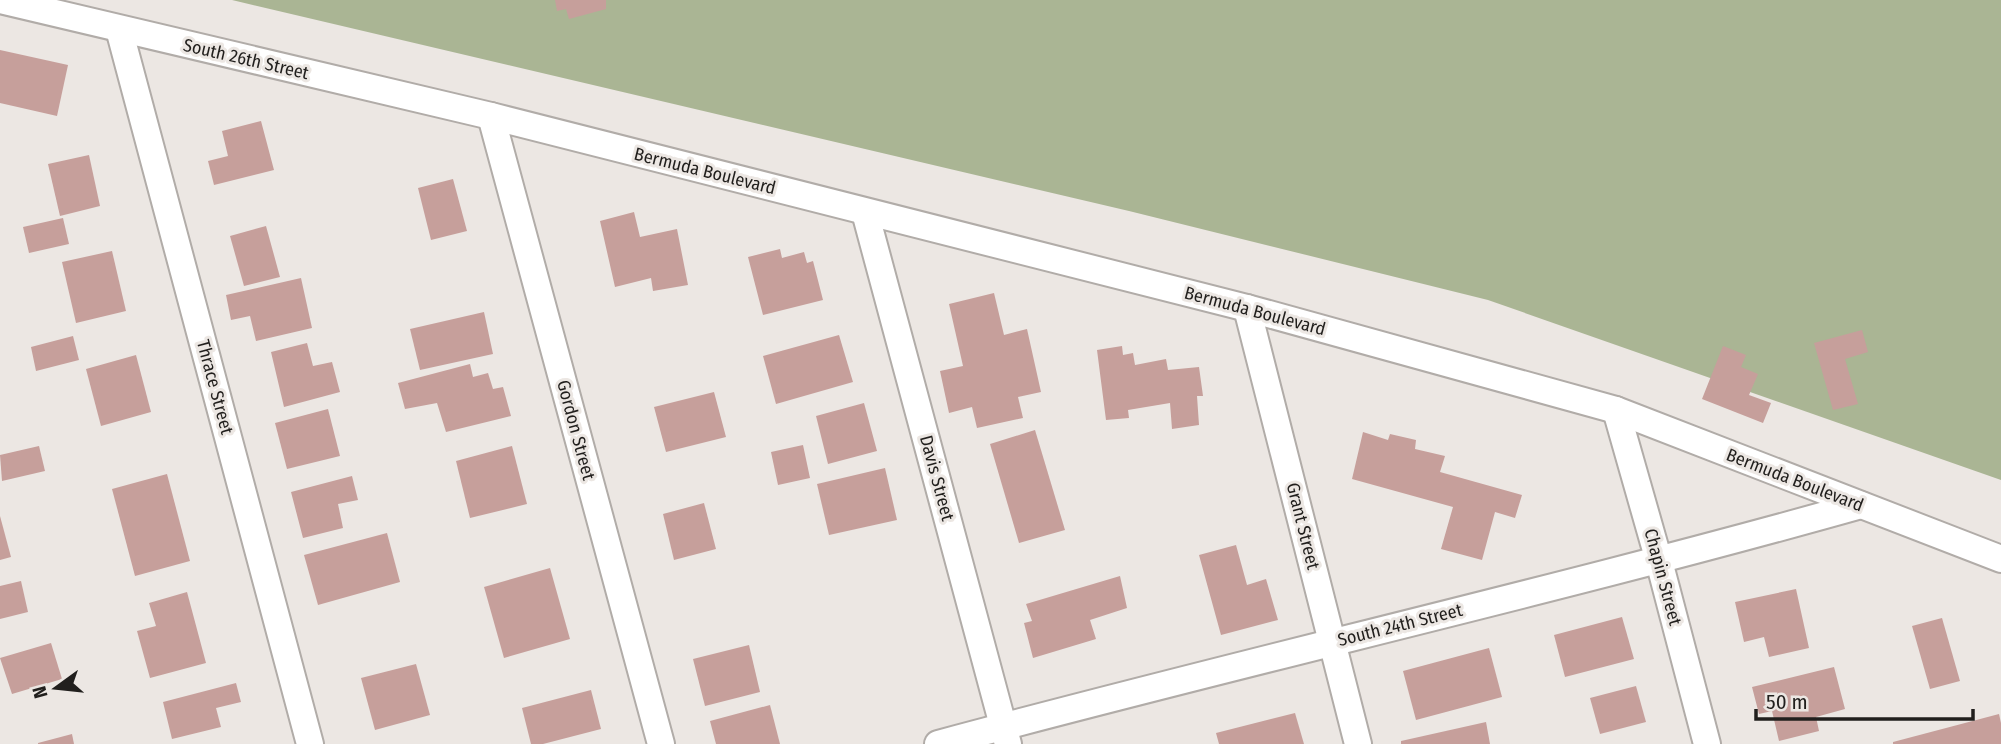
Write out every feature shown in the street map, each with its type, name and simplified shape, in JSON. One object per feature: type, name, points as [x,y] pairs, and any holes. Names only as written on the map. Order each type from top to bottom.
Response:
[{"type":"street","name":"South 26th Street","points":[[0,0],[491,116]]},
{"type":"street","name":"Thrace Street","points":[[119,29],[310,744]]},
{"type":"street","name":"Bermuda Boulevard","points":[[491,116],[1247,308],[1616,410],[2001,559]]},
{"type":"street","name":"Gordon Street","points":[[491,116],[661,744]]},
{"type":"street","name":"Davis Street","points":[[865,212],[1006,735]]},
{"type":"street","name":"Grant Street","points":[[1247,308],[1359,744]]},
{"type":"street","name":"Chapin Street","points":[[1616,410],[1707,744]]},
{"type":"street","name":"South 24th Street","points":[[938,744],[1006,735],[1332,641],[1659,561],[1861,505]]},
{"type":"shaded area","points":[[232,0],[2001,0],[2001,480],[1488,300],[1129,211]]},
{"type":"building","points":[[555,0],[606,0],[606,9],[569,19],[566,9],[557,11]]},
{"type":"building","points":[[0,50],[68,65],[57,116],[0,103]]},
{"type":"building","points":[[261,121],[274,170],[214,185],[208,161],[228,156],[222,131]]},
{"type":"building","points":[[89,155],[100,206],[60,216],[48,164]]},
{"type":"building","points":[[453,179],[467,231],[431,240],[418,188]]},
{"type":"building","points":[[634,212],[640,237],[677,229],[688,285],[653,291],[651,278],[615,287],[600,221]]},
{"type":"building","points":[[63,218],[69,244],[29,253],[23,227]]},
{"type":"building","points":[[266,226],[280,277],[244,286],[230,236]]},
{"type":"building","points":[[780,249],[782,258],[804,252],[807,263],[813,261],[823,300],[763,315],[748,257]]},
{"type":"building","points":[[112,251],[126,311],[76,323],[62,262]]},
{"type":"building","points":[[301,278],[312,328],[256,341],[250,316],[231,320],[226,295]]},
{"type":"building","points":[[994,293],[1004,335],[1027,329],[1041,392],[1018,397],[1023,418],[977,428],[972,407],[949,413],[940,371],[963,366],[949,304]]},
{"type":"building","points":[[484,312],[493,354],[420,370],[410,329]]},
{"type":"building","points":[[1862,330],[1868,352],[1845,359],[1858,404],[1833,410],[1814,343]]},
{"type":"building","points":[[839,335],[853,382],[776,404],[763,356]]},
{"type":"building","points":[[73,336],[79,360],[36,371],[31,347]]},
{"type":"building","points":[[307,343],[313,366],[332,362],[340,392],[284,407],[271,352]]},
{"type":"building","points":[[1122,346],[1123,355],[1133,353],[1135,365],[1166,359],[1168,370],[1199,367],[1203,396],[1197,396],[1199,425],[1172,429],[1170,403],[1128,410],[1129,418],[1106,420],[1097,350]]},
{"type":"building","points":[[1723,346],[1746,355],[1741,367],[1758,374],[1749,395],[1771,403],[1763,423],[1702,399]]},
{"type":"building","points":[[136,355],[151,412],[101,426],[86,369]]},
{"type":"building","points":[[470,364],[473,377],[488,373],[493,389],[503,387],[511,416],[446,432],[437,403],[405,409],[398,383]]},
{"type":"building","points":[[714,392],[726,437],[666,452],[654,407]]},
{"type":"building","points":[[864,403],[877,451],[828,464],[816,416]]},
{"type":"building","points":[[328,409],[340,456],[287,469],[275,423]]},
{"type":"building","points":[[1035,430],[1065,530],[1019,543],[990,444]]},
{"type":"building","points":[[1363,432],[1388,440],[1390,434],[1416,440],[1415,449],[1445,456],[1440,472],[1522,495],[1515,518],[1495,512],[1482,560],[1441,549],[1453,507],[1352,479]]},
{"type":"building","points":[[803,445],[810,478],[778,485],[771,452]]},
{"type":"building","points":[[39,446],[45,471],[2,481],[0,455]]},
{"type":"building","points":[[512,446],[527,504],[470,518],[456,461]]},
{"type":"building","points":[[885,468],[897,520],[829,535],[817,484]]},
{"type":"building","points":[[167,474],[190,561],[135,576],[112,489]]},
{"type":"building","points":[[352,476],[358,500],[338,504],[343,528],[303,538],[291,492]]},
{"type":"building","points":[[704,503],[716,549],[674,560],[663,514]]},
{"type":"building","points":[[0,516],[11,557],[0,560]]},
{"type":"building","points":[[387,533],[400,582],[318,605],[304,555]]},
{"type":"building","points":[[1236,545],[1247,585],[1266,579],[1278,620],[1221,635],[1199,555]]},
{"type":"building","points":[[550,568],[570,639],[504,658],[484,587]]},
{"type":"building","points":[[1120,576],[1127,608],[1090,620],[1096,639],[1033,658],[1024,623],[1032,621],[1026,604]]},
{"type":"building","points":[[21,581],[28,612],[0,619],[0,586]]},
{"type":"building","points":[[1796,589],[1809,648],[1769,657],[1764,637],[1744,642],[1735,602]]},
{"type":"building","points":[[187,592],[206,663],[150,678],[137,631],[156,626],[149,603]]},
{"type":"building","points":[[1622,617],[1634,659],[1565,677],[1554,635]]},
{"type":"building","points":[[1942,618],[1960,681],[1930,689],[1912,626]]},
{"type":"building","points":[[51,643],[62,679],[12,694],[0,658]]},
{"type":"building","points":[[749,645],[760,692],[705,706],[693,659]]},
{"type":"building","points":[[1489,648],[1502,697],[1416,720],[1403,671]]},
{"type":"building","points":[[416,664],[430,715],[375,730],[361,678]]},
{"type":"building","points":[[1834,667],[1845,709],[1816,717],[1819,731],[1779,741],[1772,711],[1759,714],[1752,687]]},
{"type":"building","points":[[236,683],[241,702],[216,708],[221,727],[172,739],[163,702]]},
{"type":"building","points":[[1636,686],[1646,722],[1600,734],[1590,698]]},
{"type":"building","points":[[591,690],[601,729],[543,744],[531,744],[522,708]]},
{"type":"building","points":[[770,705],[780,744],[716,744],[710,721]]},
{"type":"building","points":[[1295,713],[1304,744],[1219,744],[1216,733]]},
{"type":"building","points":[[1999,714],[2001,744],[1893,744],[1893,742]]},
{"type":"building","points":[[1486,722],[1490,744],[1401,744],[1401,741]]},
{"type":"building","points":[[72,734],[74,744],[38,744],[38,743]]}]
